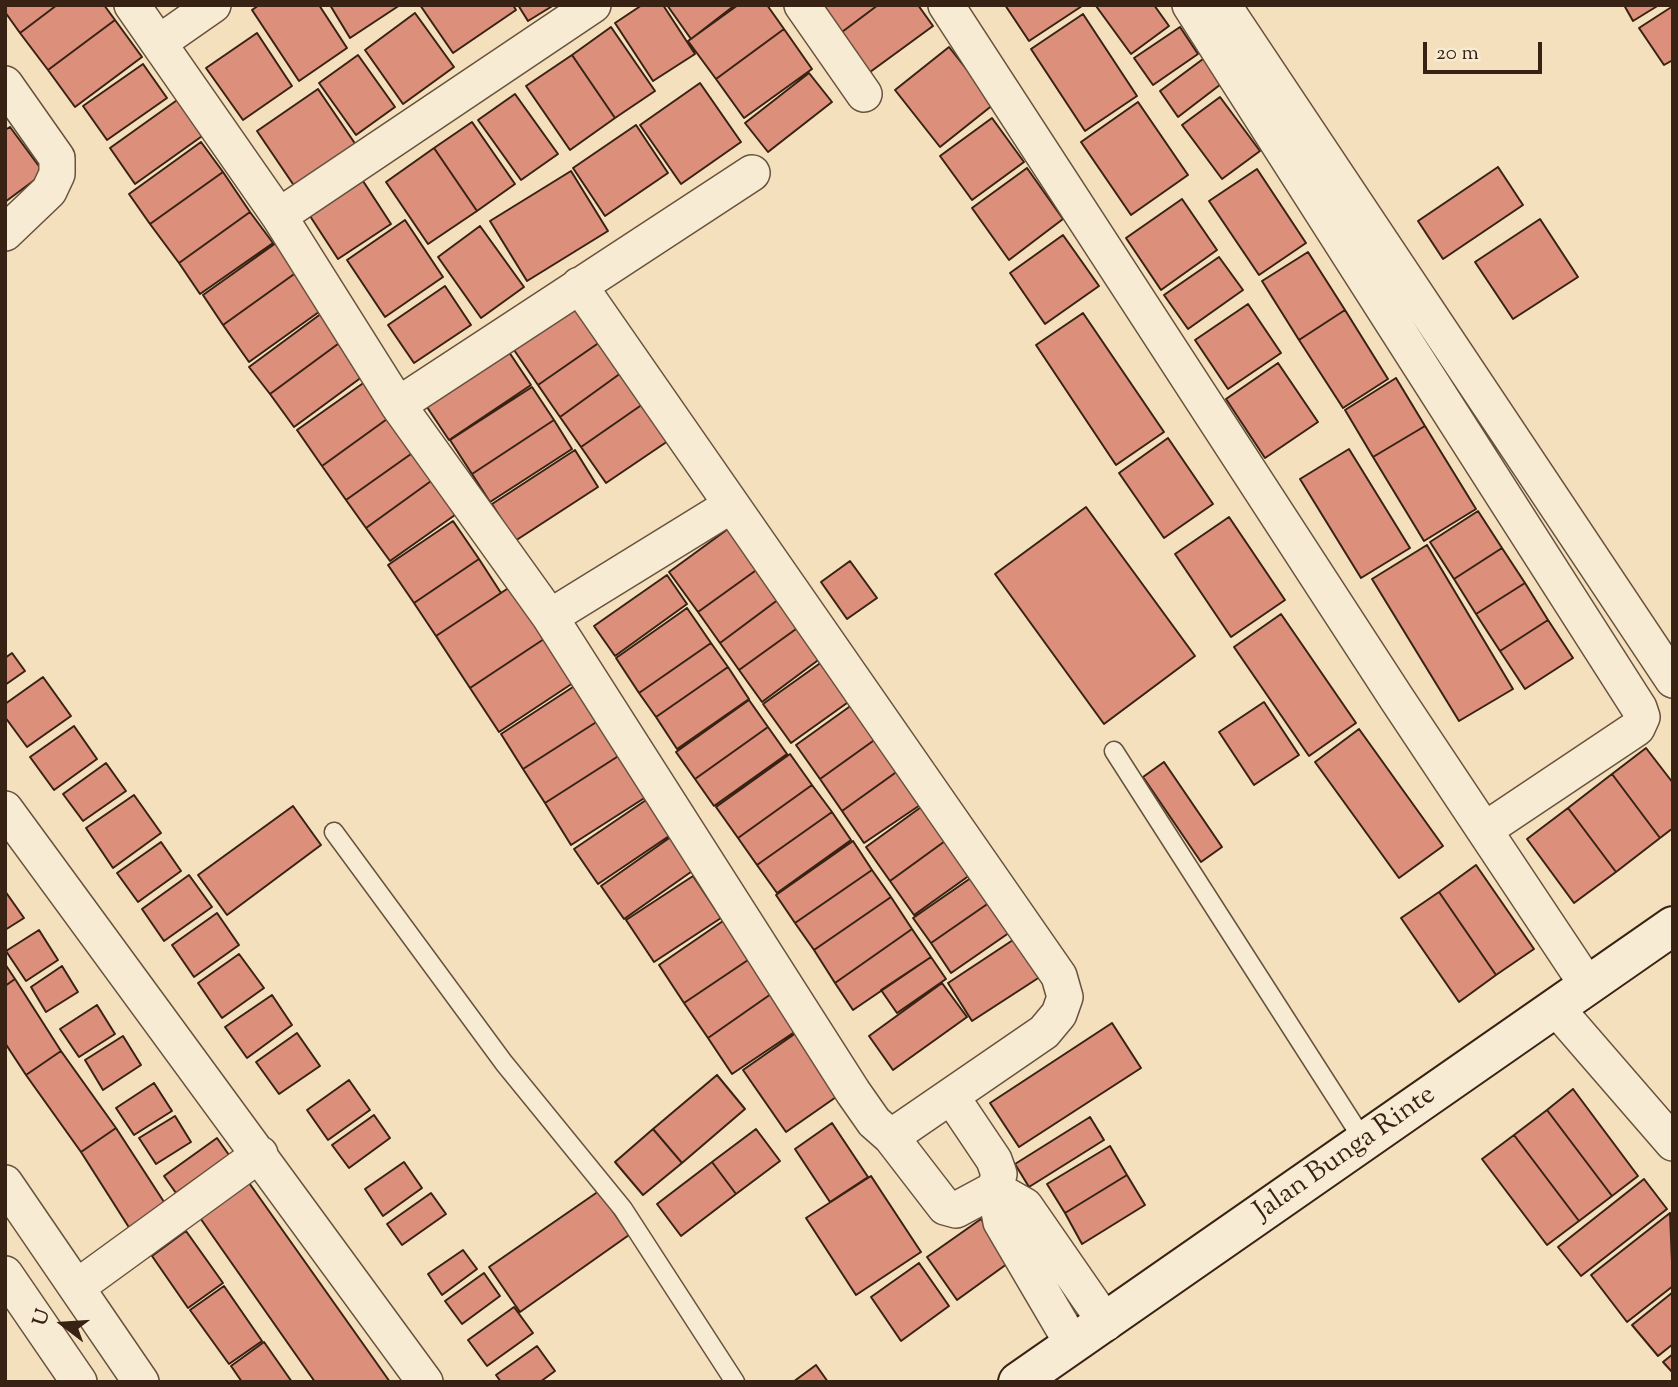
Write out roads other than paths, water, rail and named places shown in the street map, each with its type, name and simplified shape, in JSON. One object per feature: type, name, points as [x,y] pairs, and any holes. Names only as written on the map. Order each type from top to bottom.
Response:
[{"type":"street","points":[[132,5],[279,216],[398,405],[550,617],[874,1122],[891,1138],[945,1208],[956,1210],[995,1189]]},
{"type":"street","points":[[160,42],[213,5]]},
{"type":"street","points":[[279,216],[593,5]]},
{"type":"street","points":[[802,5],[864,94]]},
{"type":"street","points":[[946,5],[1397,699],[1588,986]]},
{"type":"street","points":[[1190,5],[1639,708],[1642,717],[1637,728],[1486,829]]},
{"type":"street","points":[[1223,5],[1673,680]]},
{"type":"street","points":[[5,84],[57,158],[57,174],[49,191],[5,233]]},
{"type":"street","points":[[398,405],[752,173]]},
{"type":"street","points":[[579,285],[1059,976],[1065,997],[1059,1014],[1044,1032],[891,1138]]},
{"type":"street","points":[[550,617],[730,506]]},
{"type":"street","points":[[5,809],[425,1382]]},
{"type":"street","name":"Jalan Bunga Rinte","points":[[1017,1382],[1673,926]]},
{"type":"street","points":[[1556,1008],[1673,1143]]},
{"type":"street","points":[[951,1096],[994,1160],[999,1174],[995,1189],[1001,1223],[1072,1343]]},
{"type":"street","points":[[77,1287],[260,1154]]},
{"type":"street","points":[[5,1184],[141,1382]]},
{"type":"street","points":[[995,1189],[1025,1206],[1105,1323]]},
{"type":"street","points":[[5,1274],[79,1382]]},
{"type":"lane","points":[[1114,751],[1364,1142]]},
{"type":"lane","points":[[334,832],[504,1063],[623,1209],[734,1382]]}]
